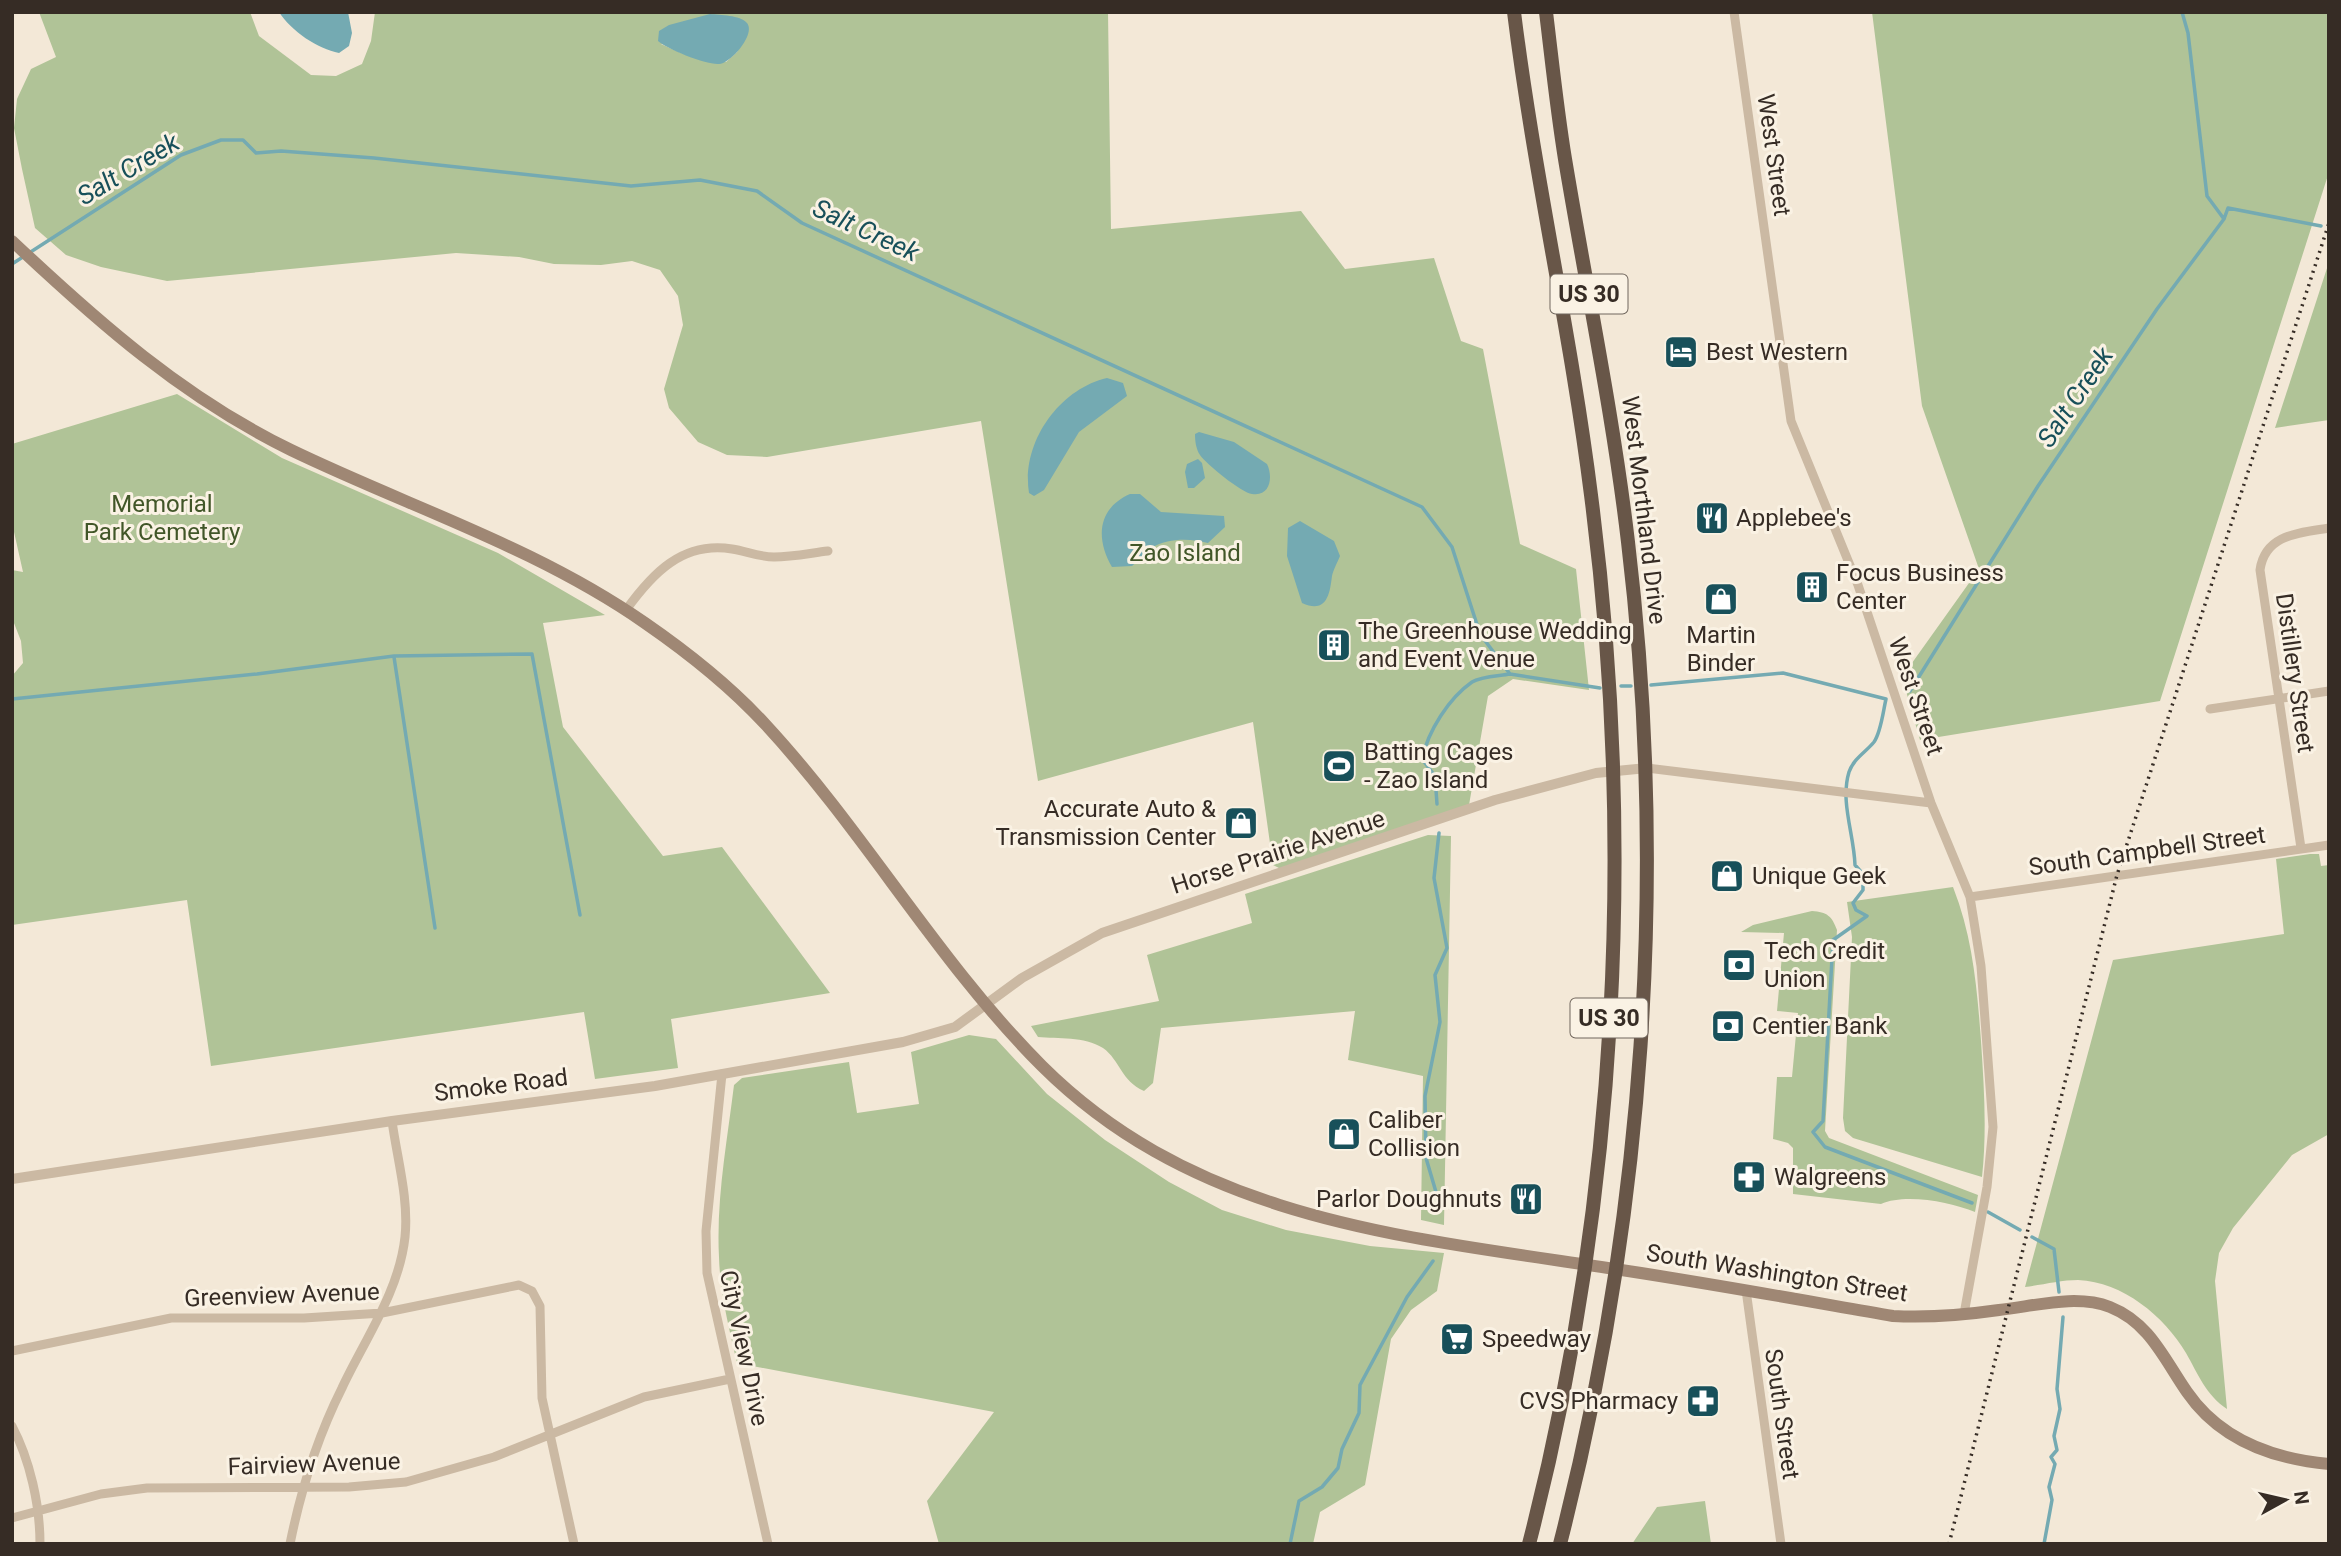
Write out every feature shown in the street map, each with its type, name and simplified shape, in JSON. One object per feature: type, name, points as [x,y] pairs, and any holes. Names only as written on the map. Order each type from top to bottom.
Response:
[{"type":"highway","name":"West Morthland Drive","points":[[1514,12],[1525,101],[1591,492],[1610,681],[1616,867],[1611,997],[1598,1159],[1584,1264]]},
{"type":"highway","name":"West Morthland Drive","points":[[1546,12],[1564,155],[1608,400],[1628,542],[1647,768],[1648,880],[1642,1034],[1616,1269]]},
{"type":"highway","name":"US 30","points":[[1529,1544],[1570,1362],[1584,1264]]},
{"type":"highway","name":"US 30","points":[[1560,1544],[1600,1373],[1616,1269]]},
{"type":"main road","name":"South Washington Street","points":[[12,242],[150,364],[236,420],[300,454],[526,553],[589,586],[668,639],[738,696],[766,724],[808,774],[987,1005],[1041,1064],[1089,1109],[1146,1149],[1188,1171],[1243,1194],[1324,1219],[1443,1243],[1746,1290],[1893,1316],[1964,1314],[2071,1301],[2109,1307],[2126,1314],[2151,1335],[2193,1400],[2227,1431],[2272,1454],[2329,1464]]},
{"type":"street","name":"West Street","points":[[1734,12],[1791,421],[1858,585],[1931,803],[1970,897],[1981,966],[1993,1127],[1987,1187],[1964,1314]]},
{"type":"street","name":"Distillery Street","points":[[2301,848],[2260,570],[2262,557],[2269,546],[2297,533],[2329,528]]},
{"type":"street","points":[[626,610],[646,582],[664,565],[684,554],[708,548],[776,557],[828,551]]},
{"type":"street","points":[[2210,709],[2329,691]]},
{"type":"street","name":"Horse Prairie Avenue","points":[[987,1005],[1022,978],[1102,933],[1495,800],[1564,780],[1614,770],[1647,768],[1931,803]]},
{"type":"street","name":"South Campbell Street","points":[[1970,897],[2329,845]]},
{"type":"street","name":"Smoke Road","points":[[12,1179],[392,1121],[655,1086],[903,1042],[955,1027],[987,1005]]},
{"type":"street","name":"City View Drive","points":[[722,1074],[705,1251],[710,1294],[768,1544]]},
{"type":"street","points":[[290,1544],[302,1487],[342,1387],[382,1314],[405,1237],[405,1215],[392,1121]]},
{"type":"street","name":"Greenview Avenue","points":[[12,1351],[170,1318],[304,1318],[382,1314],[519,1285],[532,1291],[540,1306],[540,1370],[549,1434]]},
{"type":"street","name":"South Street","points":[[1746,1290],[1781,1544]]},
{"type":"street","name":"Fairview Avenue","points":[[12,1518],[101,1494],[147,1488],[371,1487],[406,1482],[494,1457],[644,1397],[730,1379]]},
{"type":"street","points":[[12,1426],[20,1440],[37,1511],[40,1544]]},
{"type":"street","points":[[549,1434],[574,1544]]},
{"type":"green space","name":"Zao Island","points":[[39,12],[250,12],[259,36],[311,75],[336,76],[362,64],[371,41],[375,12],[1108,12],[1111,229],[1301,211],[1345,269],[1434,258],[1461,341],[1483,349],[1520,544],[1576,569],[1589,690],[1513,679],[1488,696],[1469,805],[1281,869],[1273,865],[1253,722],[1038,781],[981,421],[767,457],[727,455],[698,442],[669,408],[664,389],[683,325],[678,296],[660,270],[632,261],[601,265],[554,264],[519,257],[456,253],[167,281],[101,267],[66,255],[35,228],[14,128],[17,99],[31,69],[56,57]],"holes":[[[748,33],[737,52],[726,62],[681,53],[661,44]]]},
{"type":"green space","points":[[1872,12],[2329,13],[2329,172],[2160,701],[1920,740],[1902,677],[1979,569],[1922,406]]},
{"type":"green space","points":[[2329,262],[2329,420],[2275,428]]},
{"type":"green space","name":"Memorial Park Cemetery","points":[[177,394],[282,458],[498,553],[605,615],[543,623],[563,727],[663,856],[722,847],[830,993],[671,1019],[678,1068],[595,1079],[584,1012],[211,1066],[187,900],[12,925],[12,676],[23,663],[21,641],[12,618],[12,570],[23,572],[12,523],[12,444]]},
{"type":"green space","points":[[1428,835],[1451,836],[1444,1225],[1421,1220],[1423,1076],[1348,1060],[1355,1011],[1161,1028],[1153,1083],[1144,1091],[1130,1082],[1103,1048],[1079,1040],[1038,1037],[1031,1026],[1159,1001],[1147,955],[1252,923],[1245,894]]},
{"type":"green space","points":[[2319,854],[2321,866],[2329,865],[2329,1134],[2292,1155],[2233,1228],[2219,1253],[2215,1281],[2227,1409],[2208,1391],[2177,1339],[2141,1303],[2095,1282],[2078,1280],[2025,1287],[2113,960],[2284,934],[2276,859]]},
{"type":"green space","points":[[1953,887],[1970,944],[1978,1002],[1984,1109],[1982,1177],[1853,1138],[1845,1131],[1843,1118],[1852,937],[1847,902]]},
{"type":"green space","points":[[1812,911],[1828,916],[1837,930],[1825,1131],[1829,1138],[1978,1195],[1975,1212],[1928,1200],[1902,1199],[1881,1204],[1793,1194],[1793,1148],[1788,1143],[1773,1139],[1777,1077],[1792,1077],[1798,1013],[1777,1011],[1784,933],[1741,932],[1753,925]]},
{"type":"green space","points":[[969,1035],[996,1039],[1047,1094],[1105,1140],[1169,1182],[1222,1210],[1286,1230],[1370,1246],[1444,1253],[1437,1291],[1411,1310],[1391,1339],[1365,1485],[1320,1512],[1313,1544],[939,1544],[927,1501],[994,1412],[737,1363],[723,1297],[718,1236],[734,1085],[742,1078],[849,1062],[857,1113],[919,1104],[911,1052]]},
{"type":"green space","points":[[1705,1501],[1711,1544],[1632,1544],[1657,1507]]},
{"type":"water","points":[[279,12],[348,12],[352,33],[349,46],[339,53],[322,48],[298,32]]},
{"type":"water","points":[[710,14],[740,18],[747,23],[749,28],[745,41],[730,59],[713,64],[658,41],[659,31],[669,25]]},
{"type":"water","points":[[1107,378],[1123,383],[1127,396],[1079,432],[1044,490],[1034,496],[1029,493],[1031,455],[1047,421],[1073,394]]},
{"type":"water","points":[[1199,432],[1234,442],[1267,464],[1270,480],[1267,489],[1252,494],[1216,471],[1199,453],[1195,434]]},
{"type":"water","points":[[1198,459],[1202,463],[1205,478],[1194,488],[1188,488],[1185,472],[1187,464]]},
{"type":"water","points":[[1130,494],[1140,494],[1161,512],[1224,516],[1225,527],[1208,543],[1173,540],[1150,549],[1132,566],[1112,567],[1103,545],[1103,525],[1111,507]]},
{"type":"water","points":[[1300,521],[1334,541],[1340,556],[1326,600],[1317,606],[1302,603],[1287,556],[1288,528]]},
{"type":"waterway","points":[[2182,12],[2188,33],[2207,196],[2224,219]]},
{"type":"waterway","name":"Salt Creek","points":[[12,264],[181,155],[221,140],[243,140],[256,153],[281,151],[374,158],[631,186],[700,180],[757,191],[802,223],[1422,507],[1452,547],[1480,634],[1510,674],[1600,688]]},
{"type":"waterway","name":"Salt Creek","points":[[1910,691],[2038,486],[2157,309],[2224,219],[2228,208],[2321,226]]},
{"type":"waterway","points":[[12,699],[257,674],[394,656],[532,654],[580,915]]},
{"type":"waterway","points":[[394,657],[435,928]]},
{"type":"waterway","name":"Salt Creek","points":[[1651,685],[1783,673],[1886,699]]},
{"type":"waterway","points":[[1437,804],[1435,776],[1422,759],[1434,727],[1455,697],[1472,682],[1485,677],[1510,674]]},
{"type":"waterway","name":"Salt Creek","points":[[1621,686],[1631,686]]},
{"type":"waterway","points":[[1886,699],[1876,738],[1854,763],[1847,783],[1847,806],[1855,865],[1863,874],[1863,890],[1853,903],[1856,910],[1867,916],[1833,940],[1823,1121],[1813,1132],[1825,1147],[1972,1203]]},
{"type":"waterway","points":[[1439,833],[1434,878],[1447,948],[1435,975],[1440,1022],[1425,1096],[1426,1158],[1441,1209]]},
{"type":"waterway","points":[[1988,1212],[2020,1230]]},
{"type":"waterway","points":[[2032,1237],[2054,1249],[2059,1292]]},
{"type":"waterway","points":[[1290,1544],[1299,1501],[1322,1487],[1338,1468],[1342,1449],[1359,1413],[1360,1385],[1407,1297],[1433,1261]]},
{"type":"waterway","points":[[2044,1544],[2052,1500],[2049,1487],[2055,1464],[2051,1457],[2057,1450],[2054,1436],[2060,1409],[2057,1389],[2063,1317]]},
{"type":"railway","points":[[1949,1544],[2117,875],[2329,223]]},
{"type":"place","name":"Best Western","points":[[1681,352]]},
{"type":"place","name":"Applebee's","points":[[1712,518]]},
{"type":"place","name":"Focus Business Center","points":[[1812,587]]},
{"type":"place","name":"Martin Binder","points":[[1721,599]]},
{"type":"place","name":"The Greenhouse Wedding and Event Venue","points":[[1334,645]]},
{"type":"place","name":"Batting Cages - Zao Island","points":[[1339,766]]},
{"type":"place","name":"Accurate Auto & Transmission Center","points":[[1241,823]]},
{"type":"place","name":"Unique Geek","points":[[1727,876]]},
{"type":"place","name":"Tech Credit Union","points":[[1739,965]]},
{"type":"place","name":"Centier Bank","points":[[1728,1026]]},
{"type":"place","name":"Caliber Collision","points":[[1344,1134]]},
{"type":"place","name":"Walgreens","points":[[1749,1177]]},
{"type":"place","name":"Parlor Doughnuts","points":[[1526,1199]]},
{"type":"place","name":"Speedway","points":[[1457,1339]]},
{"type":"place","name":"CVS Pharmacy","points":[[1703,1401]]}]
